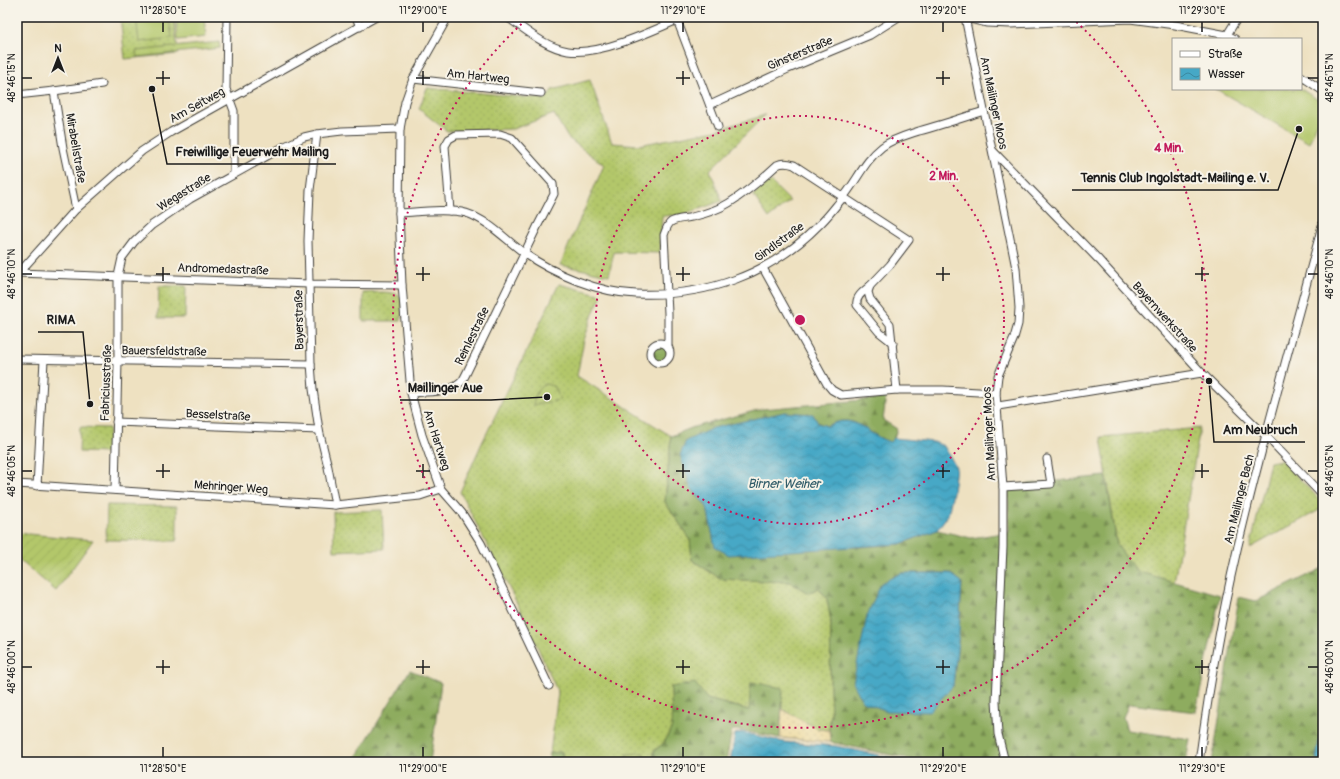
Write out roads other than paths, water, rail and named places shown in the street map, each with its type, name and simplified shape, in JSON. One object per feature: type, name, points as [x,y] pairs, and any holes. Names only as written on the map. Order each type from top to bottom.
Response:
[{"type":"street","points":[[227,17],[226,89],[234,111],[234,174]]},
{"type":"street","points":[[356,17],[360,27]]},
{"type":"street","name":"Am Seitweg","points":[[18,273],[76,209],[142,151],[171,132],[376,17]]},
{"type":"street","name":"Am Hartweg","points":[[448,17],[412,79],[405,102],[400,129],[398,213],[411,393],[422,435],[441,490],[462,513],[481,543],[549,686]]},
{"type":"street","points":[[507,17],[546,43],[568,51],[586,51],[607,47],[684,17]]},
{"type":"street","name":"Ginsterstraße","points":[[710,105],[788,69],[870,35],[897,17]]},
{"type":"street","points":[[965,17],[987,23],[1011,24],[1130,18],[1227,35],[1233,38]]},
{"type":"street","name":"Am Mailinger Moos","points":[[965,17],[1016,268],[1020,308],[1014,338],[998,376],[996,393],[1003,487],[1003,562],[996,701],[998,734],[1005,762]]},
{"type":"street","points":[[1227,35],[1238,17]]},
{"type":"street","points":[[677,20],[718,128]]},
{"type":"street","points":[[1302,77],[1323,91]]},
{"type":"street","name":"Am Hartweg","points":[[412,79],[541,93]]},
{"type":"street","points":[[17,95],[102,84]]},
{"type":"street","name":"Mirabellstraße","points":[[54,91],[63,148],[76,209]]},
{"type":"street","name":"Gindlstraße","points":[[398,213],[450,211],[464,213],[482,220],[524,253],[552,270],[604,290],[634,294],[667,295],[719,286],[764,268],[820,226],[844,197],[872,157],[883,146],[900,138],[984,111]]},
{"type":"street","name":"Wegastraße","points":[[118,276],[122,258],[134,242],[152,225],[190,199],[285,146],[317,134],[342,131],[400,129]]},
{"type":"street","name":"Bayerstraße","points":[[317,134],[310,190],[308,241],[311,364],[319,430],[335,505]]},
{"type":"street","name":"Reinlestraße","points":[[411,393],[450,389],[460,384],[554,194],[553,184],[512,138],[500,134],[456,135],[449,139],[446,146],[450,211]]},
{"type":"street","name":"Bayernwerkstraße","points":[[993,150],[1099,260],[1202,373],[1266,436],[1323,496]]},
{"type":"street","points":[[668,347],[664,235],[666,229],[674,220],[691,217],[728,204],[752,188],[782,162],[794,165],[909,240],[890,264],[856,301],[857,305],[879,332],[893,343]]},
{"type":"street","name":"Am Mailinger Bach","points":[[1199,762],[1208,696],[1224,610],[1244,521],[1323,222]]},
{"type":"street","points":[[764,268],[800,337],[827,384],[832,390],[841,395],[896,390],[943,390],[996,393]]},
{"type":"street","name":"Andromedastraße","points":[[18,273],[309,284],[402,285]]},
{"type":"street","name":"Fabriciusstraße","points":[[114,490],[118,361],[118,276]]},
{"type":"street","points":[[870,286],[868,292],[870,299],[890,324],[893,343],[896,390]]},
{"type":"street","name":"Bauersfeldstraße","points":[[17,359],[311,364]]},
{"type":"street","points":[[37,486],[44,360]]},
{"type":"street","points":[[998,406],[1202,373]]},
{"type":"street","name":"Besselstraße","points":[[116,422],[319,430]]},
{"type":"street","points":[[1003,487],[1051,484],[1047,459]]},
{"type":"street","name":"Mehringer Weg","points":[[17,484],[335,505],[420,496],[441,490]]},
{"type":"water","name":"Birner Weiher","points":[[785,412],[813,414],[818,423],[827,426],[837,422],[853,422],[890,442],[894,438],[934,442],[944,446],[956,467],[948,515],[937,530],[900,544],[729,555],[715,547],[707,507],[691,488],[680,455],[686,441],[713,428]]},
{"type":"water","points":[[901,573],[950,573],[962,582],[959,633],[953,686],[929,712],[887,711],[863,702],[853,683],[867,616],[881,583]]},
{"type":"water","points":[[1323,717],[1323,762],[1316,759]]},
{"type":"water","points":[[741,732],[784,742],[836,746],[911,762],[730,762],[735,734]]},
{"type":"place","name":"Freiwillige Feuerwehr Mailing","points":[[152,89]]},
{"type":"place","name":"Tennis Club Ingolstadt-Mailing e. V.","points":[[1299,129]]},
{"type":"place","name":"Am Neubruch","points":[[1209,381]]},
{"type":"place","name":"Maillinger Aue","points":[[547,397]]},
{"type":"place","name":"RIMA","points":[[90,404]]}]
